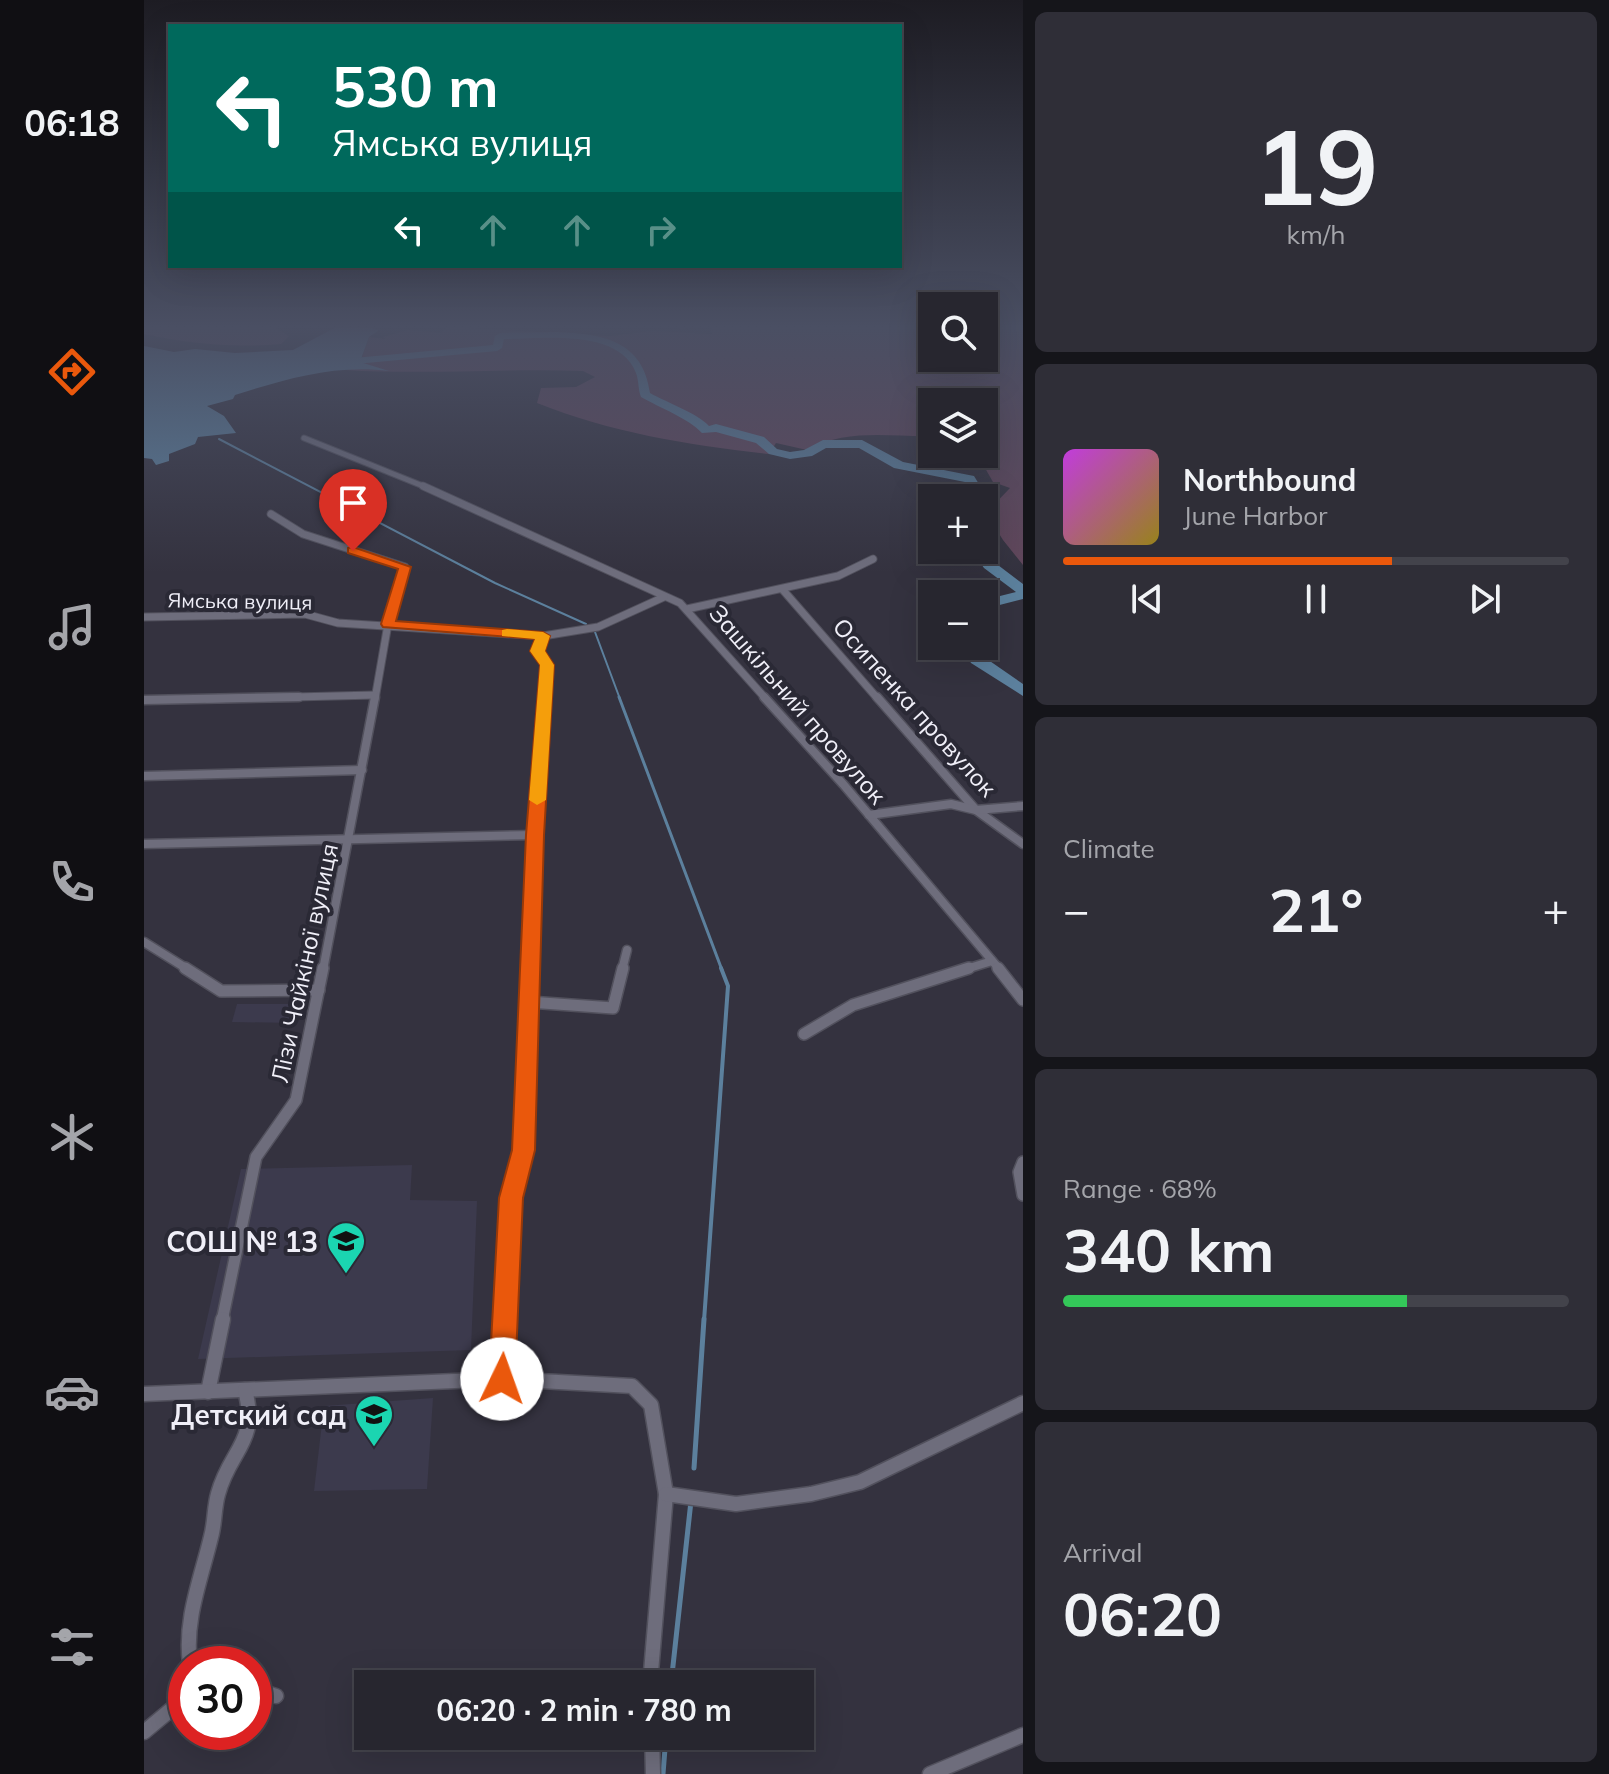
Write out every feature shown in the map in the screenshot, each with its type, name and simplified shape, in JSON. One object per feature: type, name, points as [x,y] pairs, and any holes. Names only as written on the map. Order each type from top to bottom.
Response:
[{"type":"street","name":"Зашкільний провулок","points":[[304,438],[447,496],[680,603],[869,815],[1023,1000]]},
{"type":"street","name":"Лізи Чайкіної вулиця","points":[[208,1392],[256,1157],[296,1100],[350,837],[388,624],[405,567],[303,534],[271,514]]},
{"type":"street","points":[[687,609],[838,576],[873,559]]},
{"type":"street","name":"Осипенка провулок","points":[[783,590],[976,810],[1023,844]]},
{"type":"street","name":"Ямська вулиця","points":[[144,617],[305,614],[338,623],[543,636],[598,627],[664,597]]},
{"type":"street","points":[[502,1379],[511,1198],[523,1150],[535,835],[547,665],[537,651],[543,636]]},
{"type":"street","points":[[144,700],[375,695]]},
{"type":"street","points":[[144,776],[362,770]]},
{"type":"street","points":[[869,815],[951,804],[976,810],[1023,806]]},
{"type":"street","points":[[144,844],[535,835]]},
{"type":"street","points":[[144,942],[221,991],[319,990]]},
{"type":"street","points":[[529,1002],[613,1008],[627,950]]},
{"type":"street","points":[[804,1034],[853,1005],[992,961]]},
{"type":"street","points":[[1023,1162],[1019,1172],[1023,1195]]},
{"type":"street","points":[[144,1394],[502,1379],[632,1386],[651,1405],[666,1494],[651,1670]]},
{"type":"street","points":[[187,1646],[214,1527],[217,1495],[228,1466],[249,1433],[253,1412],[245,1390]]},
{"type":"street","points":[[666,1494],[736,1504],[811,1494],[860,1482],[1023,1403]]},
{"type":"street","points":[[272,1695],[276,1696]]},
{"type":"street","points":[[144,1732],[168,1712]]},
{"type":"street","points":[[930,1774],[1023,1735]]},
{"type":"street","points":[[652,1750],[653,1774]]},
{"type":"shaded area","points":[[550,408],[918,408],[918,436],[853,436],[807,450],[776,443],[769,454],[651,436]]},
{"type":"shaded area","points":[[998,408],[1023,408],[1023,565],[998,532],[998,500],[1010,488],[993,482],[985,468],[998,468]]},
{"type":"shaded area","points":[[237,1004],[300,1004],[296,1023],[232,1022]]},
{"type":"shaded area","name":"СОШ № 13","points":[[412,1165],[410,1200],[477,1201],[471,1350],[198,1359],[241,1169]]},
{"type":"shaded area","name":"Детский сад","points":[[433,1398],[427,1489],[314,1491],[324,1406]]},
{"type":"water","points":[[144,408],[210,408],[224,416],[236,433],[198,437],[195,444],[169,454],[169,461],[156,465],[152,459],[144,458]]},
{"type":"waterway","points":[[667,408],[695,418],[706,430],[716,428],[760,440],[766,447],[781,454],[808,453],[823,444],[862,444],[899,465],[970,479],[973,484]]},
{"type":"waterway","points":[[219,439],[495,583],[586,624]]},
{"type":"waterway","points":[[988,564],[1023,591]]},
{"type":"waterway","points":[[998,601],[1023,595]]},
{"type":"waterway","points":[[595,632],[620,699]]},
{"type":"waterway","points":[[977,660],[1023,691]]},
{"type":"waterway","points":[[619,697],[722,970]]},
{"type":"waterway","points":[[704,1321],[728,986],[721,968]]},
{"type":"waterway","points":[[694,1468],[704,1319]]},
{"type":"waterway","points":[[673,1670],[691,1501]]},
{"type":"waterway","points":[[663,1774],[665,1750]]},
{"type":"slow traffic","points":[[507,633],[543,636],[537,651],[547,665],[537,800]]},
{"type":"place","name":"СОШ № 13","points":[[346,1275]]},
{"type":"place","name":"Детский сад","points":[[374,1448]]},
{"type":"route","points":[[353,551],[405,567],[388,624],[543,636],[537,651],[547,665],[535,835],[523,1150],[511,1198],[502,1379]]}]
